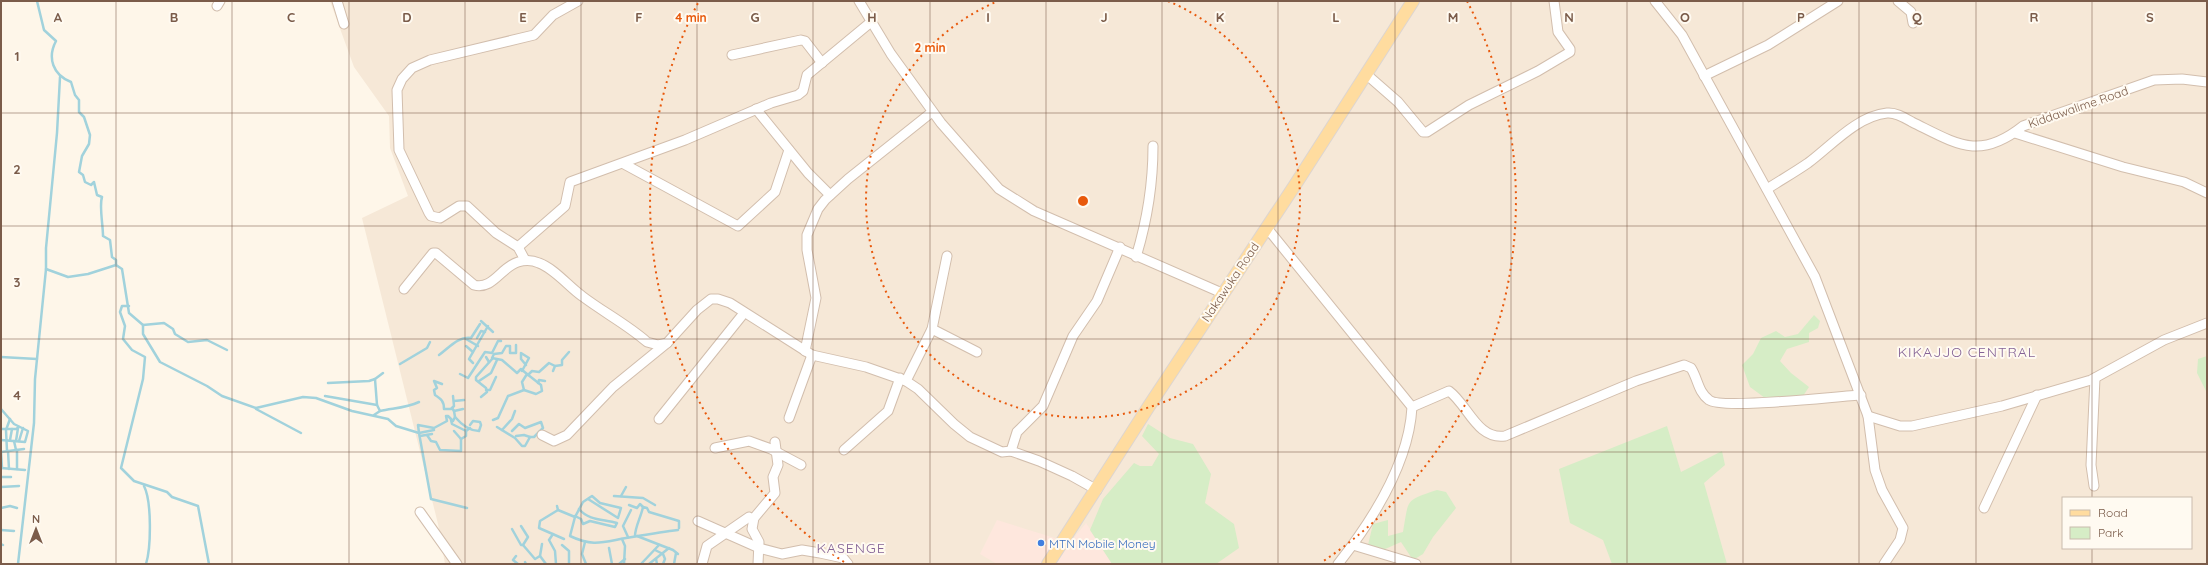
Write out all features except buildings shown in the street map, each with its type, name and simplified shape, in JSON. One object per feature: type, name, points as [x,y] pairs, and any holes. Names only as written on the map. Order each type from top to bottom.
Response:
[{"type":"main road","name":"Nakawuka Road","points":[[1048,564],[1097,490],[1148,406],[1266,228],[1412,1]]},
{"type":"street","points":[[337,1],[344,24]]},
{"type":"street","points":[[525,260],[518,246],[496,233],[467,206],[459,206],[440,218],[431,216],[399,150],[397,90],[406,73],[421,63],[455,52],[534,35],[553,15],[578,1]]},
{"type":"street","points":[[859,1],[871,22],[932,112],[999,190],[1034,211],[1120,247],[1136,257],[1222,293]]},
{"type":"street","points":[[1366,74],[1398,102],[1423,132],[1427,132],[1469,106],[1538,71],[1570,52],[1570,49],[1558,32],[1554,1]]},
{"type":"street","points":[[1655,1],[1682,35],[1815,277],[1868,416],[1875,470],[1882,490],[1903,528],[1900,540],[1884,564]]},
{"type":"street","points":[[1704,76],[1768,45],[1838,1]]},
{"type":"street","points":[[1898,1],[1910,12],[1913,23]]},
{"type":"street","points":[[518,246],[565,206],[570,182],[624,164],[756,109],[798,95],[803,91],[807,75],[871,22]]},
{"type":"street","points":[[732,55],[805,40],[822,62]]},
{"type":"street","name":"Kiddawalime Road","points":[[1767,189],[1807,163],[1856,126],[1872,117],[1887,113],[1898,115],[1945,139],[1967,147],[1980,148],[2014,133],[2023,126],[2154,80],[2182,79],[2207,82]]},
{"type":"street","points":[[756,109],[818,184],[830,195]]},
{"type":"street","points":[[789,418],[808,353],[816,298],[807,250],[807,235],[818,209],[830,195],[932,112]]},
{"type":"street","points":[[2014,133],[2116,165],[2184,182],[2207,193]]},
{"type":"street","points":[[1136,257],[1143,235],[1152,181],[1153,146]]},
{"type":"street","points":[[624,164],[738,226],[775,192],[789,150]]},
{"type":"street","points":[[1266,228],[1412,407],[1408,438],[1403,455],[1369,522],[1338,564]]},
{"type":"street","points":[[1011,451],[1017,432],[1043,406],[1073,336],[1097,302],[1120,247]]},
{"type":"street","points":[[404,289],[433,253],[436,252],[474,285],[479,286],[489,284],[509,266],[525,260],[540,263],[582,296],[647,342],[658,345],[667,343]]},
{"type":"street","points":[[844,450],[888,411],[903,379],[932,329],[947,256]]},
{"type":"street","points":[[542,435],[554,441],[567,435],[613,387],[667,343],[697,310],[712,299],[718,298],[730,303],[808,353],[866,367],[903,379],[918,389],[954,424],[970,437],[1002,452],[1011,451],[1072,476],[1097,490]]},
{"type":"street","points":[[659,419],[744,313]]},
{"type":"street","points":[[1868,416],[1900,426],[1912,426],[1974,413],[2095,378],[2164,340],[2207,323]]},
{"type":"street","points":[[932,329],[977,352]]},
{"type":"street","points":[[1412,407],[1449,391],[1480,427],[1497,437],[1506,436],[1636,381],[1684,365],[1692,368],[1701,392],[1710,401],[1720,403],[1773,402],[1861,395]]},
{"type":"street","points":[[2094,486],[2091,466],[2094,429],[2095,378]]},
{"type":"street","points":[[1984,508],[2037,395]]},
{"type":"street","points":[[715,448],[749,441],[771,449],[801,465]]},
{"type":"street","points":[[758,564],[759,542],[752,529],[754,518],[775,493],[774,476],[778,465],[775,442]]},
{"type":"street","points":[[420,512],[457,564]]},
{"type":"street","points":[[702,564],[707,546],[749,517]]},
{"type":"street","points":[[698,521],[726,532],[759,548],[782,554],[802,550],[820,553],[843,558],[848,564]]},
{"type":"street","points":[[1353,545],[1416,564]]},
{"type":"shaded area","points":[[330,1],[2207,1],[2207,564],[445,564],[438,524],[362,218],[408,196],[390,148],[389,116],[354,67]]},
{"type":"shaded area","points":[[997,520],[1058,539],[1042,564],[997,564],[980,554]]},
{"type":"shaded area","points":[[1086,523],[1114,564],[1056,564],[1072,540]]},
{"type":"green space","points":[[1814,315],[1820,321],[1818,328],[1809,333],[1809,342],[1787,349],[1780,361],[1791,373],[1809,387],[1803,396],[1765,398],[1750,387],[1742,365],[1753,354],[1761,338],[1776,331],[1785,337],[1798,334]]},
{"type":"green space","points":[[2207,356],[2207,393],[2197,373],[2198,359]]},
{"type":"green space","points":[[1148,424],[1170,438],[1193,444],[1211,474],[1205,503],[1234,524],[1239,548],[1216,564],[1112,564],[1090,530],[1103,499],[1134,463],[1140,466],[1152,466],[1159,454],[1142,436]]},
{"type":"green space","points":[[1667,426],[1681,472],[1722,451],[1725,465],[1704,483],[1727,564],[1612,564],[1603,540],[1570,523],[1559,469]]},
{"type":"green space","points":[[1437,490],[1446,492],[1456,508],[1433,537],[1423,554],[1413,560],[1401,542],[1383,550],[1368,545],[1373,524],[1388,520],[1388,536],[1403,532],[1406,513],[1413,499]]},
{"type":"waterway","points":[[37,1],[44,30],[56,41],[52,54],[53,65],[60,75],[71,82],[75,95],[79,100],[79,112],[84,117],[90,135],[89,144],[82,156],[79,172],[83,175],[85,182],[91,185],[94,182],[97,195],[102,197],[101,210],[103,236],[110,240],[112,257],[116,260],[116,265]]},
{"type":"waterway","points":[[18,564],[34,423],[35,379],[46,269],[46,248],[57,133],[60,77]]},
{"type":"waterway","points":[[46,269],[68,277],[88,274],[116,265],[122,269],[129,313],[143,325],[143,334],[160,362],[207,386],[222,396],[256,408],[303,397],[316,398],[352,411],[388,419],[396,426],[419,433],[431,499],[467,508]]},
{"type":"waterway","points":[[129,306],[122,306],[120,312],[125,326],[123,339],[132,350],[145,357],[143,379],[121,468],[134,481],[167,492],[172,497],[198,506],[209,564]]},
{"type":"waterway","points":[[481,321],[493,332]]},
{"type":"waterway","points":[[143,325],[164,323],[173,329],[175,334],[188,342],[207,340],[227,350]]},
{"type":"waterway","points":[[439,355],[454,343],[462,339],[471,338],[480,324]]},
{"type":"waterway","points":[[473,363],[469,359],[488,326]]},
{"type":"waterway","points":[[477,338],[481,331],[485,332]]},
{"type":"waterway","points":[[466,339],[478,346]]},
{"type":"waterway","points":[[460,374],[468,378],[485,352],[492,353],[498,341],[501,341]]},
{"type":"waterway","points":[[400,364],[427,348],[430,342]]},
{"type":"waterway","points":[[516,345],[516,353],[510,353],[510,346],[506,346],[502,353],[494,354],[492,358],[502,360],[517,373],[521,369],[527,374],[522,382],[524,390]]},
{"type":"waterway","points":[[466,346],[473,352]]},
{"type":"waterway","points":[[553,371],[555,366],[562,365],[562,360],[569,352]]},
{"type":"waterway","points":[[522,371],[529,358],[521,353],[521,359],[526,365]]},
{"type":"waterway","points":[[1,357],[37,359]]},
{"type":"waterway","points":[[486,357],[489,362]]},
{"type":"waterway","points":[[481,397],[487,392],[486,388],[476,380],[476,377],[493,358]]},
{"type":"waterway","points":[[479,381],[491,373],[497,360]]},
{"type":"waterway","points":[[528,375],[532,371],[539,372],[549,363],[555,366]]},
{"type":"waterway","points":[[377,405],[375,379],[383,373]]},
{"type":"waterway","points":[[493,420],[498,418],[508,396],[524,390],[536,394],[542,391],[541,385],[527,374]]},
{"type":"waterway","points":[[486,390],[490,390],[496,377]]},
{"type":"waterway","points":[[328,383],[369,381],[375,379]]},
{"type":"waterway","points":[[538,383],[539,380],[545,381]]},
{"type":"waterway","points":[[442,384],[434,381],[437,388],[434,390],[435,395],[442,400],[444,409],[451,409],[454,406],[453,396]]},
{"type":"waterway","points":[[325,396],[377,405],[380,411],[374,415]]},
{"type":"waterway","points":[[454,401],[464,400]]},
{"type":"waterway","points":[[380,411],[405,407],[419,402]]},
{"type":"waterway","points":[[452,408],[454,411],[463,409]]},
{"type":"waterway","points":[[1,409],[14,424],[28,431],[25,442],[1,440]]},
{"type":"waterway","points":[[256,409],[301,433]]},
{"type":"waterway","points":[[419,433],[418,425],[434,428],[447,421],[446,416],[453,421],[455,417],[454,411]]},
{"type":"waterway","points":[[502,430],[512,419],[515,411]]},
{"type":"waterway","points":[[455,417],[463,425],[472,430],[479,431],[481,425],[480,422],[473,421],[470,425]]},
{"type":"waterway","points":[[7,451],[6,430],[10,419]]},
{"type":"waterway","points":[[451,420],[452,424],[466,431],[470,428]]},
{"type":"waterway","points":[[497,427],[515,438],[522,446],[525,446],[530,437],[534,437],[543,428],[541,422],[525,428],[519,424],[512,431]]},
{"type":"waterway","points":[[1,429],[16,429],[19,427]]},
{"type":"waterway","points":[[16,441],[18,428]]},
{"type":"waterway","points":[[19,441],[23,428]]},
{"type":"waterway","points":[[10,440],[12,429]]},
{"type":"waterway","points":[[419,433],[434,430]]},
{"type":"waterway","points":[[454,431],[461,439],[466,436],[466,431]]},
{"type":"waterway","points":[[420,436],[432,434]]},
{"type":"waterway","points":[[427,435],[431,441],[436,442],[440,450],[461,451],[461,439]]},
{"type":"waterway","points":[[516,436],[524,435],[530,437]]},
{"type":"waterway","points":[[14,441],[16,450]]},
{"type":"waterway","points":[[1,452],[24,449]]},
{"type":"waterway","points":[[17,450],[17,469]]},
{"type":"waterway","points":[[8,451],[9,469]]},
{"type":"waterway","points":[[1,452],[2,468]]},
{"type":"waterway","points":[[1,468],[25,470]]},
{"type":"waterway","points":[[1,477],[11,477]]},
{"type":"waterway","points":[[1,487],[19,486]]},
{"type":"waterway","points":[[144,486],[147,493],[150,525],[148,557],[146,564]]},
{"type":"waterway","points":[[621,496],[626,487]]},
{"type":"waterway","points":[[575,517],[583,502],[592,496],[600,503],[621,508],[618,518],[588,499]]},
{"type":"waterway","points":[[614,496],[643,498],[655,505]]},
{"type":"waterway","points":[[629,505],[637,508],[640,504],[643,507]]},
{"type":"waterway","points":[[1,508],[10,506],[17,508]]},
{"type":"waterway","points":[[557,506],[558,510],[575,517],[570,536],[585,542],[598,543],[678,530]]},
{"type":"waterway","points":[[635,536],[643,507],[647,508],[649,512],[679,521],[679,528]]},
{"type":"waterway","points":[[575,516],[581,519],[583,524],[590,521],[615,527],[617,523],[592,518],[587,516],[579,509]]},
{"type":"waterway","points":[[558,510],[540,521],[539,528],[564,539]]},
{"type":"waterway","points":[[628,537],[623,526],[631,510]]},
{"type":"waterway","points":[[512,529],[521,545],[523,545],[528,537],[521,526]]},
{"type":"waterway","points":[[1,530],[14,531]]},
{"type":"waterway","points":[[553,534],[549,540],[555,551],[556,564]]},
{"type":"waterway","points":[[637,536],[673,550],[678,554]]},
{"type":"waterway","points":[[622,539],[625,546],[624,564]]},
{"type":"waterway","points":[[585,542],[582,554],[586,564]]},
{"type":"waterway","points":[[542,544],[540,556],[546,564]]},
{"type":"waterway","points":[[523,545],[535,559],[540,556]]},
{"type":"waterway","points":[[562,545],[569,551],[569,564]]},
{"type":"waterway","points":[[641,564],[659,545]]},
{"type":"waterway","points":[[609,548],[612,564]]},
{"type":"waterway","points":[[649,564],[669,548]]},
{"type":"waterway","points":[[655,550],[663,554],[665,559],[663,564]]},
{"type":"waterway","points":[[674,564],[676,553]]},
{"type":"waterway","points":[[516,556],[513,560],[518,564]]},
{"type":"waterway","points":[[619,564],[625,559]]},
{"type":"waterway","points":[[656,559],[657,564]]},
{"type":"place","name":"MTN Mobile Money","points":[[1041,543]]},
{"type":"district","name":"KIKAJJO CENTRAL","points":[[1967,352]]},
{"type":"district","name":"KASENGE","points":[[851,548]]}]
